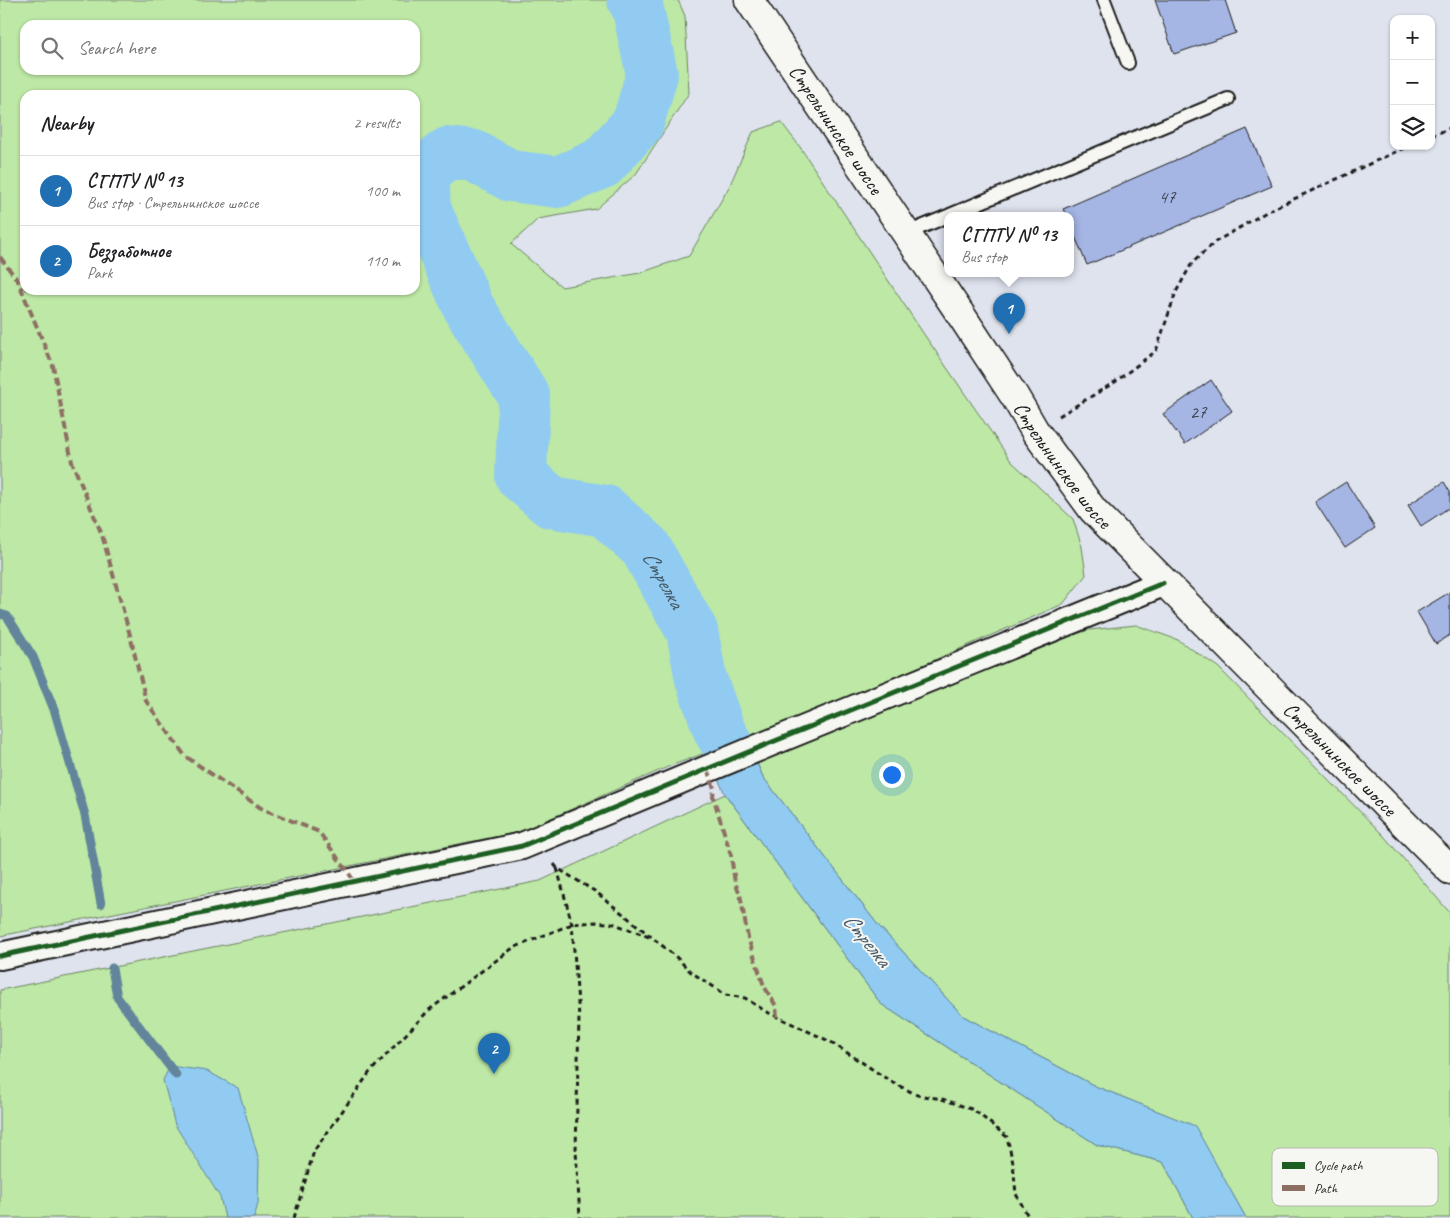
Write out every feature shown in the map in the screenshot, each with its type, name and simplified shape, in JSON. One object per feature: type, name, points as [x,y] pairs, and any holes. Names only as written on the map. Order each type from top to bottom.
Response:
[{"type":"main road","name":"Стрельнинское шоссе","points":[[749,0],[907,233],[1015,397],[1035,431],[1093,510],[1163,583],[1450,870]]},
{"type":"street","points":[[0,956],[501,851],[537,841],[770,743],[1163,583]]},
{"type":"lane","points":[[1104,0],[1128,63]]},
{"type":"lane","points":[[959,212],[1228,99]]},
{"type":"lane","points":[[907,233],[944,218]]},
{"type":"path","points":[[1435,134],[1450,128]]},
{"type":"path","points":[[1035,431],[1115,382],[1156,351],[1180,285],[1192,263],[1215,242],[1268,211],[1399,150]]},
{"type":"path","points":[[537,841],[557,868],[572,924],[579,1017],[576,1151],[580,1218]]},
{"type":"path","points":[[557,868],[596,892],[675,956],[691,972],[726,995],[745,998],[765,1011],[831,1042],[890,1081],[917,1095],[942,1099],[974,1110],[1007,1137],[1013,1163],[1016,1194],[1029,1218]]},
{"type":"path","points":[[294,1218],[314,1151],[370,1072],[429,1010],[513,948],[572,924],[582,922],[615,924],[654,940]]},
{"type":"green space","points":[[0,0],[678,0],[685,16],[689,93],[636,174],[596,209],[538,219],[511,244],[562,287],[640,273],[689,256],[729,187],[753,132],[781,122],[800,147],[921,330],[1011,461],[1073,519],[1082,547],[1086,575],[1063,604],[808,715],[670,766],[519,832],[0,936]]},
{"type":"green space","points":[[1136,625],[1178,640],[1218,667],[1383,835],[1450,913],[1450,1218],[1246,1218],[1194,1126],[1095,1086],[963,1016],[878,925],[763,777],[757,763],[1042,645],[1089,630]]},
{"type":"green space","points":[[725,794],[881,1004],[1097,1145],[1163,1162],[1193,1218],[0,1218],[0,990],[540,881]]},
{"type":"water","points":[[701,679],[738,720],[763,777],[878,925],[963,1016],[1095,1086],[1195,1126],[1246,1218],[1193,1218],[1163,1162],[1097,1145],[881,1004],[725,794],[683,704]]},
{"type":"water","points":[[170,1066],[207,1071],[238,1088],[259,1160],[258,1204],[254,1218],[225,1218],[220,1197],[175,1125],[163,1080]]},
{"type":"building","points":[[1155,0],[1225,0],[1236,33],[1174,54]]},
{"type":"building","points":[[1247,129],[1272,186],[1087,265],[1074,234],[1074,212],[1064,212],[1063,209]]},
{"type":"building","points":[[1211,380],[1232,411],[1185,444],[1163,414]]},
{"type":"building","points":[[1346,482],[1375,528],[1345,548],[1315,502]]},
{"type":"building","points":[[1444,482],[1450,492],[1450,507],[1421,526],[1408,505]]},
{"type":"building","points":[[1450,592],[1450,635],[1436,644],[1417,612]]},
{"type":"waterway","name":"Стрелка","points":[[633,0],[637,5],[652,74],[638,123],[602,163],[558,182],[511,176],[474,156],[448,153],[423,173],[425,209],[469,308],[524,396],[521,476],[551,502],[605,511],[645,547],[692,631],[701,679],[719,730],[728,746]]},
{"type":"waterway","points":[[0,614],[7,616],[33,657],[55,712],[85,815],[101,904]]},
{"type":"waterway","points":[[112,968],[117,997],[176,1075]]},
{"type":"marked path","points":[[0,257],[20,286]]},
{"type":"marked path","points":[[24,295],[53,366],[72,462],[102,535],[146,701],[185,756],[261,808],[319,832],[355,882]]},
{"type":"marked path","points":[[707,769],[714,788],[713,796],[731,855],[735,883],[740,894],[748,938],[764,986],[776,1006],[777,1017]]},
{"type":"cycle path","points":[[0,956],[522,846],[1163,583]]},
{"type":"place","name":"СГПТУ N⁰ 13","points":[[1009,334]]},
{"type":"place","name":"Беззаботное","points":[[494,1074]]}]
